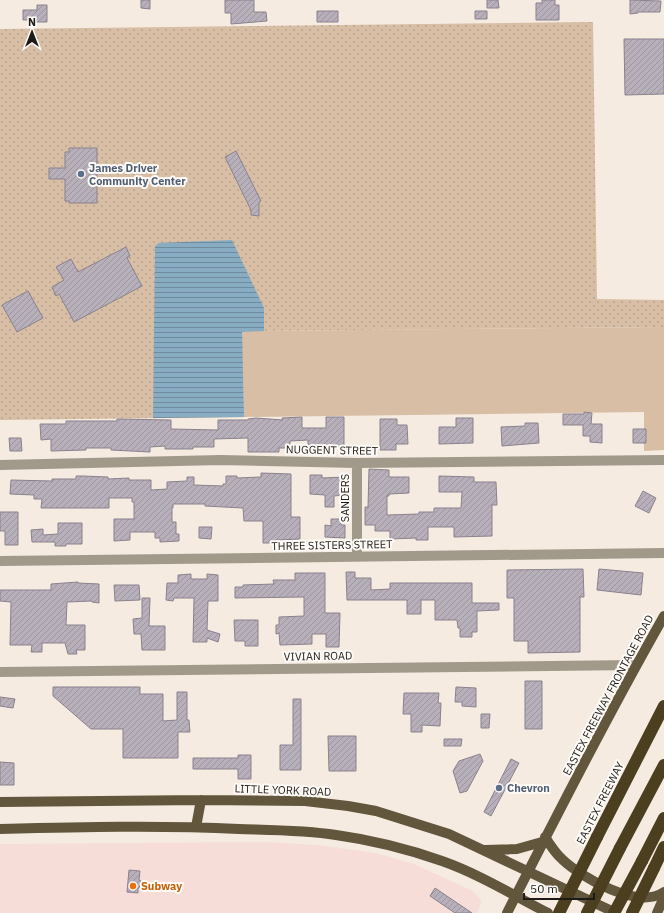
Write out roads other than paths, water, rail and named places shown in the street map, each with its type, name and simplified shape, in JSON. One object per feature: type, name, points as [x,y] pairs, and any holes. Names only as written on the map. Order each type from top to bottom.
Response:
[{"type":"highway","name":"EASTEX FREEWAY","points":[[559,913],[664,706]]},
{"type":"highway","points":[[587,913],[664,765]]},
{"type":"highway","points":[[615,913],[664,818]]},
{"type":"highway","points":[[632,913],[664,847]]},
{"type":"main road","name":"EASTEX FREEWAY FRONTAGE ROAD","points":[[507,913],[636,665],[664,616]]},
{"type":"main road","points":[[196,827],[201,800]]},
{"type":"main road","name":"LITTLE YORK ROAD","points":[[0,802],[201,800],[305,801],[376,811],[449,834],[615,913]]},
{"type":"main road","points":[[0,829],[110,826],[196,827],[300,831],[335,834],[408,850],[441,860],[463,869],[548,913]]},
{"type":"main road","points":[[483,850],[517,849],[544,840],[562,860],[575,870],[594,881],[629,896],[648,898],[658,896],[664,892]]},
{"type":"main road","points":[[657,913],[664,897]]},
{"type":"street","name":"NUGGENT STREET","points":[[0,464],[221,460],[357,463],[664,460]]},
{"type":"street","name":"SANDERS","points":[[357,463],[357,556]]},
{"type":"street","name":"THREE SISTERS STREET","points":[[0,561],[664,553]]},
{"type":"street","name":"VIVIAN ROAD","points":[[0,672],[636,665]]},
{"type":"water","points":[[232,240],[264,308],[264,331],[242,332],[244,417],[153,418],[155,246],[159,243]]},
{"type":"place","name":"James Driver Community Center","points":[[81,174]]},
{"type":"place","name":"Chevron","points":[[499,788]]},
{"type":"place","name":"Subway","points":[[133,886]]}]
